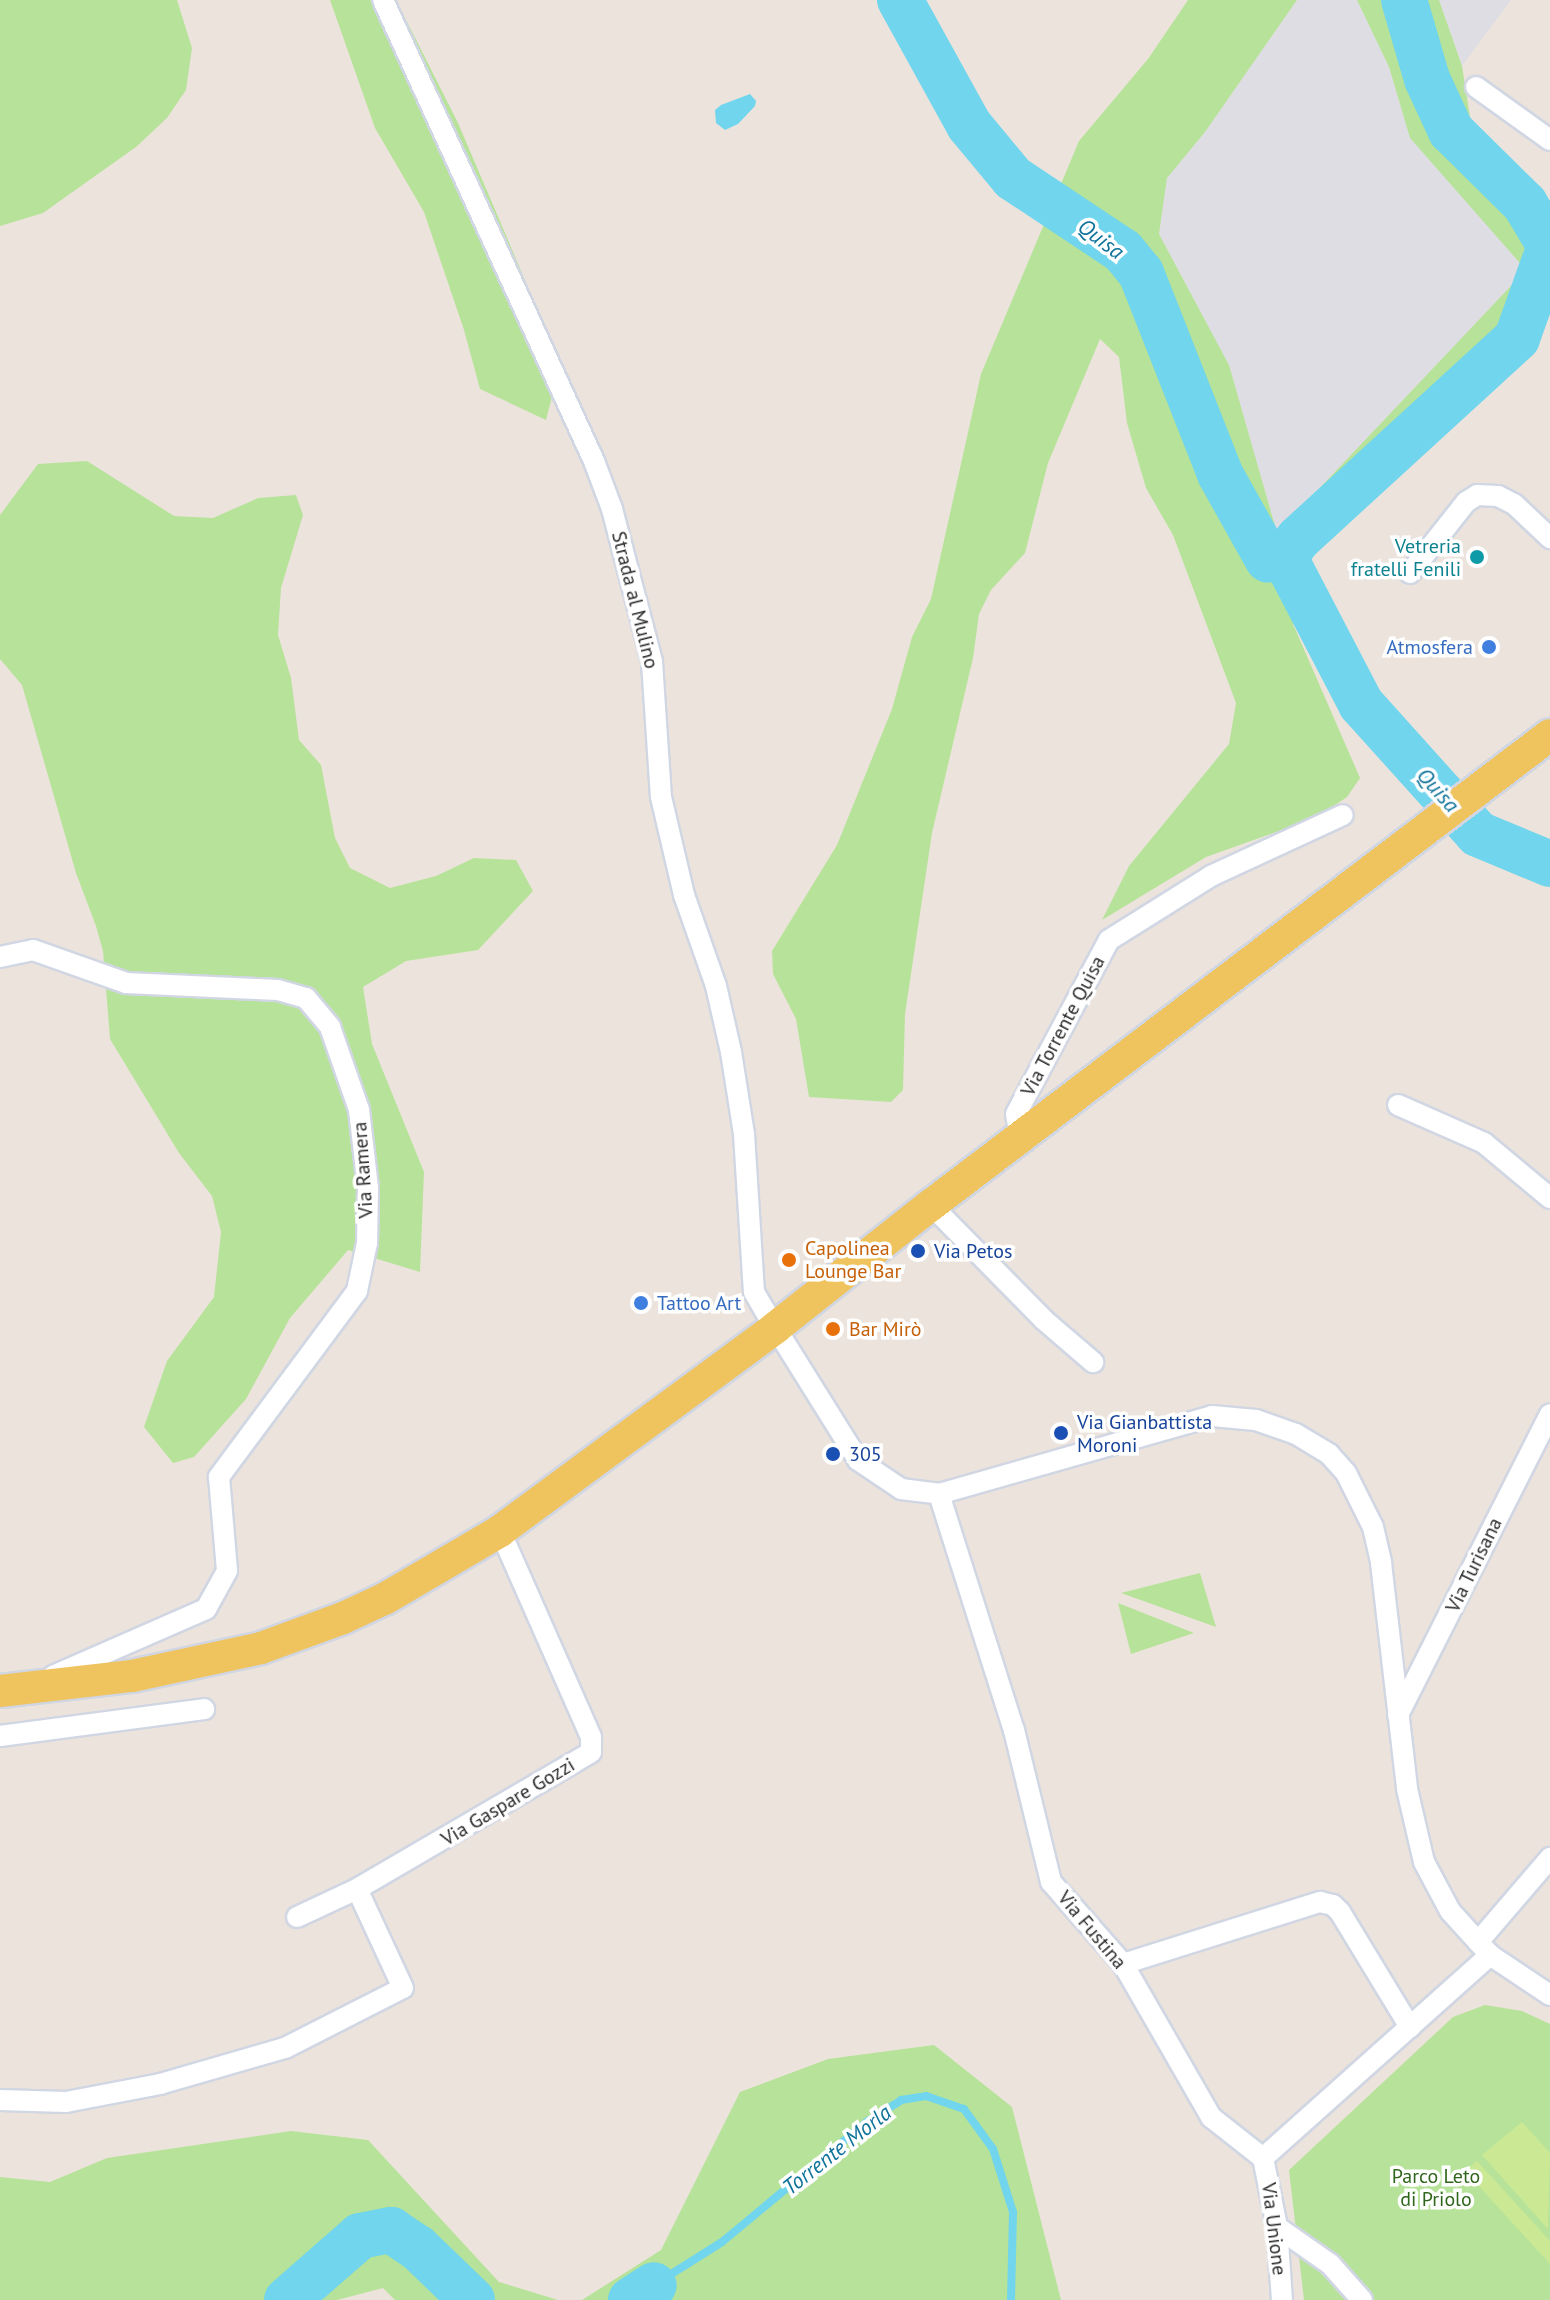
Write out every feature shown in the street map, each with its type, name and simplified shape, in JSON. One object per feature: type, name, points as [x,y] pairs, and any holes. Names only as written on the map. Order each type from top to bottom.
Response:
[{"type":"main road","points":[[775,1328],[931,1205],[1550,735]]},
{"type":"main road","name":"Via Ramera","points":[[12,1690],[132,1676],[261,1648],[343,1618],[386,1598],[500,1531],[775,1328]]},
{"type":"street","name":"Strada al Mulino","points":[[383,0],[594,461],[612,509],[652,662],[661,797],[684,895],[716,986],[731,1052],[745,1149],[754,1292],[775,1328]]},
{"type":"street","points":[[1476,87],[1550,140]]},
{"type":"street","points":[[1410,573],[1466,502],[1477,495],[1498,496],[1514,504],[1550,538]]},
{"type":"street","name":"Via Torrente Quisa","points":[[1020,1137],[1016,1114],[1109,940],[1211,876],[1343,815]]},
{"type":"street","name":"Via Ramera","points":[[0,957],[33,950],[126,983],[278,990],[306,998],[330,1027],[359,1110],[368,1188],[367,1243],[357,1291],[219,1477],[219,1514],[227,1571],[206,1609],[12,1690]]},
{"type":"street","points":[[1398,1105],[1484,1143],[1550,1198]]},
{"type":"street","points":[[931,1205],[1044,1320],[1093,1362]]},
{"type":"street","points":[[775,1328],[858,1460],[901,1489],[939,1494],[1212,1416],[1256,1420],[1296,1434],[1329,1454],[1346,1473],[1373,1527],[1381,1563],[1407,1789],[1424,1862],[1450,1911],[1484,1948],[1550,1995]]},
{"type":"street","name":"Via Turisana","points":[[1398,1715],[1550,1414]]},
{"type":"street","name":"Via Fustina","points":[[939,1494],[1014,1730],[1051,1882],[1123,1964],[1211,2117],[1263,2158]]},
{"type":"street","name":"Via Gaspare Gozzi","points":[[297,1917],[357,1889],[591,1752],[591,1737],[500,1531]]},
{"type":"street","points":[[0,1736],[204,1709]]},
{"type":"street","points":[[1263,2158],[1410,2027],[1484,1948],[1550,1858]]},
{"type":"street","points":[[0,2100],[66,2102],[160,2084],[285,2048],[403,1988],[357,1889]]},
{"type":"street","points":[[1123,1964],[1320,1902],[1333,1905],[1340,1912],[1410,2027]]},
{"type":"street","name":"Via Unione","points":[[1263,2158],[1277,2227],[1282,2300]]},
{"type":"street","points":[[1277,2227],[1330,2264],[1362,2300]]},
{"type":"shaded area","points":[[1297,0],[1357,0],[1389,67],[1410,138],[1527,269],[1314,494],[1279,541],[1229,365],[1159,234],[1167,178],[1205,132]]},
{"type":"shaded area","points":[[1439,0],[1511,0],[1462,66]]},
{"type":"green space","points":[[0,0],[177,0],[192,48],[186,90],[167,118],[136,147],[43,213],[0,226]]},
{"type":"green space","points":[[330,0],[396,0],[458,123],[554,348],[556,381],[546,420],[480,389],[464,330],[424,212],[375,128]]},
{"type":"green space","points":[[1188,0],[1297,0],[1205,132],[1167,178],[1159,234],[1229,365],[1279,540],[1314,494],[1526,270],[1410,138],[1389,67],[1357,0],[1439,0],[1462,66],[1475,148],[1550,231],[1550,295],[1503,359],[1302,540],[1295,557],[1293,624],[1360,778],[1347,797],[1316,818],[1206,857],[1102,920],[1129,866],[1229,744],[1236,703],[1173,535],[1146,488],[1127,423],[1119,357],[1100,339],[1048,463],[1025,553],[991,590],[979,614],[973,658],[932,833],[905,1014],[903,1090],[891,1102],[809,1097],[796,1019],[773,974],[772,951],[837,845],[892,709],[912,637],[931,599],[981,374],[1079,141],[1148,59]]},
{"type":"green space","points":[[87,461],[174,516],[213,518],[258,498],[296,495],[303,515],[281,588],[278,635],[291,678],[299,740],[321,765],[335,838],[350,868],[390,888],[436,876],[474,858],[516,860],[533,891],[478,950],[406,961],[363,987],[372,1044],[424,1172],[420,1272],[348,1250],[290,1318],[246,1399],[194,1457],[173,1463],[144,1427],[167,1361],[214,1297],[221,1232],[212,1196],[179,1153],[110,1039],[103,951],[96,926],[76,873],[22,685],[0,659],[0,515],[38,464]]},
{"type":"green space","points":[[1200,1573],[1216,1627],[1121,1593]]},
{"type":"green space","points":[[1118,1603],[1194,1633],[1131,1654]]},
{"type":"green space","name":"Parco Leto di Priolo","points":[[1485,2005],[1522,2011],[1550,2024],[1550,2300],[1304,2300],[1289,2170],[1453,2017]]},
{"type":"green space","points":[[934,2045],[1012,2107],[1061,2300],[582,2300],[661,2250],[740,2092],[828,2059]]},
{"type":"green space","points":[[1522,2122],[1550,2153],[1548,2229],[1482,2155]]},
{"type":"green space","points":[[291,2131],[368,2140],[499,2282],[558,2300],[395,2300],[383,2288],[337,2300],[0,2300],[0,2177],[50,2182],[107,2158]]},
{"type":"green space","points":[[1477,2161],[1550,2241],[1550,2264],[1465,2171]]},
{"type":"water","points":[[750,94],[756,101],[755,106],[738,124],[725,130],[716,123],[715,110]]},
{"type":"waterway","name":"Quisa","points":[[900,0],[969,125],[1013,178],[1123,251],[1141,273],[1220,474],[1268,560]]},
{"type":"waterway","points":[[1286,555],[1299,538],[1517,338],[1550,246],[1525,204],[1451,131],[1427,79],[1404,0]]},
{"type":"waterway","name":"Quisa","points":[[1284,556],[1361,704],[1478,834],[1550,864]]},
{"type":"waterway","name":"Torrente Morla","points":[[654,2285],[722,2242],[868,2121],[901,2100],[926,2096],[964,2109],[993,2149],[1013,2212],[1011,2300]]},
{"type":"waterway","name":"Torrente Morla","points":[[287,2300],[360,2236],[391,2230],[418,2248],[472,2300]]},
{"type":"waterway","name":"Torrente Morla","points":[[631,2300],[654,2285]]},
{"type":"place","name":"Vetreria fratelli Fenili","points":[[1477,557]]},
{"type":"place","name":"Atmosfera","points":[[1489,647]]},
{"type":"place","name":"Via Petos","points":[[918,1251]]},
{"type":"place","name":"Capolinea Lounge Bar","points":[[789,1260]]},
{"type":"place","name":"Tattoo Art","points":[[641,1303]]},
{"type":"place","name":"Bar Mirò","points":[[833,1329]]},
{"type":"place","name":"Via Gianbattista Moroni","points":[[1061,1433]]},
{"type":"place","name":"305","points":[[833,1454]]}]
